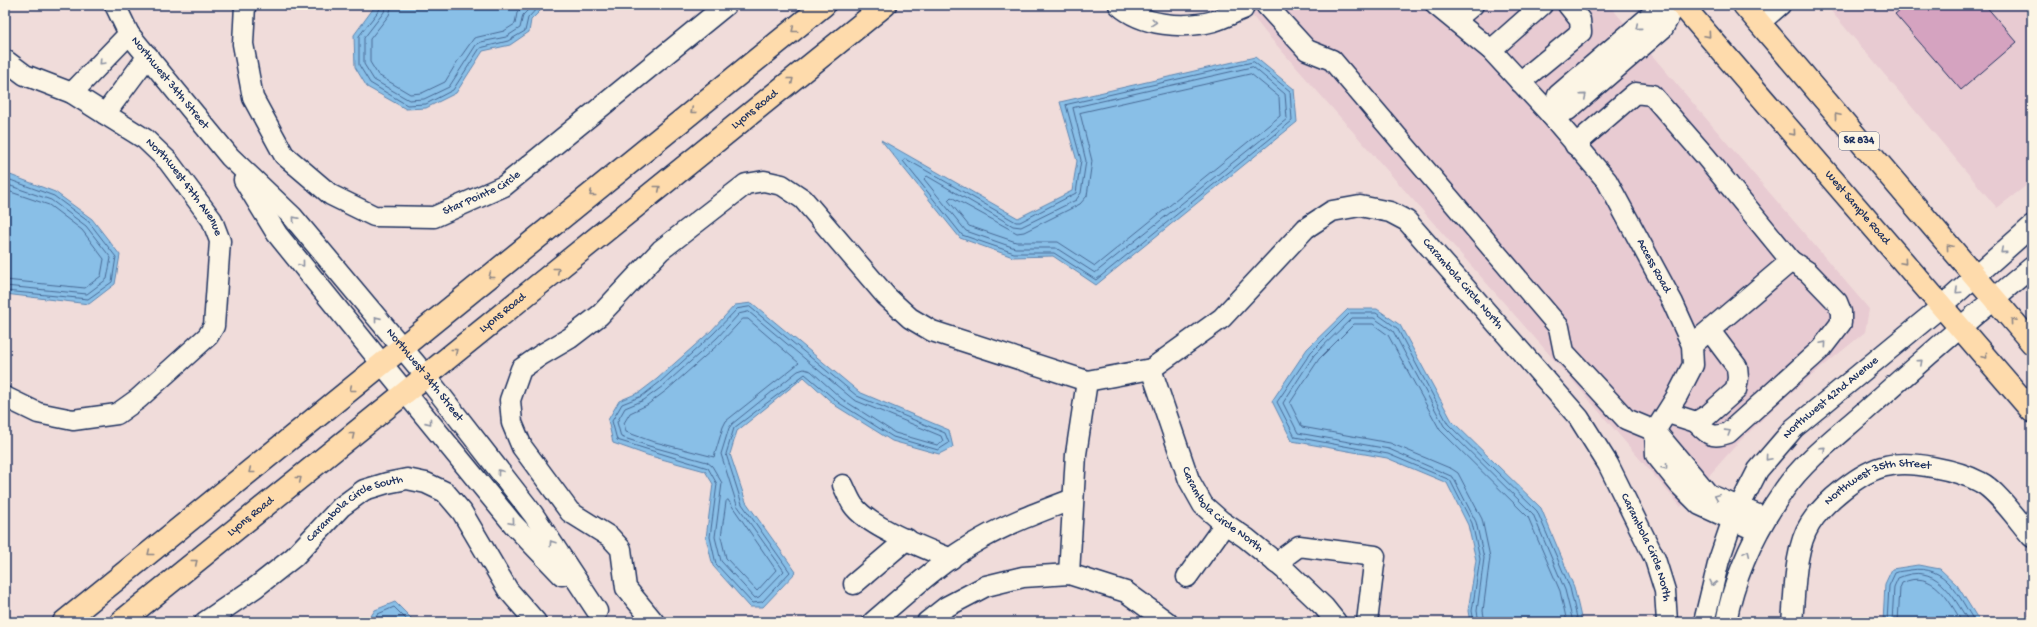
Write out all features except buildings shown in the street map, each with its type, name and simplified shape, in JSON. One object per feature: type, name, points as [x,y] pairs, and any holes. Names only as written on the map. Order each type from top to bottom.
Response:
[{"type":"main road","points":[[64,622],[383,365],[824,5]]},
{"type":"main road","name":"Lyons Road","points":[[121,622],[885,5]]},
{"type":"main road","name":"West Sample Road","points":[[1682,5],[2032,411]]},
{"type":"main road","name":"SR 834","points":[[1744,5],[2032,343]]},
{"type":"street","name":"Northwest 34th Street","points":[[115,5],[129,34],[230,157],[292,216],[425,375],[533,514],[601,616]]},
{"type":"street","name":"Star Pointe Circle","points":[[245,5],[243,44],[253,98],[284,155],[331,195],[374,216],[434,217],[504,186],[726,5]]},
{"type":"street","points":[[1119,5],[1146,21],[1182,24],[1213,21],[1243,9],[1244,5]]},
{"type":"street","points":[[1266,5],[1307,50],[1332,60],[1559,327],[1564,352],[1626,419],[1655,431],[1656,454],[1680,485],[1700,505],[1736,513],[1761,524]]},
{"type":"street","name":"Access Road","points":[[1436,5],[1491,50],[1551,115],[1607,181],[1673,303],[1692,345],[1693,365],[1668,413],[1655,431]]},
{"type":"street","points":[[1455,20],[1473,5]]},
{"type":"street","points":[[1491,50],[1542,5]]},
{"type":"street","points":[[1520,82],[1581,32],[1580,20],[1568,5]]},
{"type":"street","points":[[1551,115],[1558,95],[1650,16],[1670,5]]},
{"type":"street","points":[[1551,115],[1568,110],[1663,28],[1676,5]]},
{"type":"street","points":[[1759,23],[1780,5]]},
{"type":"street","points":[[72,93],[129,34]]},
{"type":"street","points":[[105,114],[148,56]]},
{"type":"street","name":"Northwest 47th Avenue","points":[[5,60],[25,75],[72,93],[145,139],[168,161],[212,220],[220,241],[214,326],[202,342],[138,399],[116,414],[73,420],[38,413],[5,397]]},
{"type":"street","points":[[1575,145],[1635,93],[1652,95],[1710,162],[1791,261],[1808,272],[1837,302],[1841,312],[1841,323],[1821,348],[1728,433],[1718,437],[1707,434],[1696,422],[1668,413]]},
{"type":"street","name":"Northwest 34th Street","points":[[230,157],[277,234],[513,524],[601,616]]},
{"type":"street","points":[[654,622],[626,588],[621,549],[610,537],[570,512],[522,447],[512,423],[510,400],[521,369],[570,338],[600,315],[661,250],[746,184],[764,181],[782,185],[803,199],[886,296],[910,318],[932,331],[1087,381],[1076,454],[1069,574]]},
{"type":"street","name":"Carambola Circle North","points":[[1087,381],[1151,369],[1222,318],[1306,228],[1332,211],[1360,206],[1390,212],[1407,221],[1579,418],[1608,464],[1655,560],[1665,591],[1667,622]]},
{"type":"street","name":"Northwest 42nd Avenue","points":[[1704,622],[1718,560],[1736,513],[1758,470],[1794,428],[1942,306],[2032,226]]},
{"type":"street","points":[[1692,345],[1791,261]]},
{"type":"street","points":[[1726,622],[1739,571],[1761,524],[1785,488],[1816,455],[1960,326],[2032,267]]},
{"type":"street","points":[[1696,422],[1708,415],[1736,390],[1738,378],[1738,367],[1710,331]]},
{"type":"street","name":"Carambola Circle North","points":[[1151,369],[1189,480],[1203,505],[1276,563],[1324,607],[1336,622]]},
{"type":"street","name":"Northwest 35th Street","points":[[1792,622],[1800,550],[1809,524],[1830,499],[1858,478],[1886,466],[1922,465],[1952,471],[1982,482],[2002,501],[2032,537]]},
{"type":"street","name":"Carambola Circle South","points":[[205,622],[256,587],[288,561],[341,508],[364,490],[407,479],[426,483],[445,492],[462,512],[508,590],[536,622]]},
{"type":"street","points":[[843,485],[853,505],[868,519],[906,539],[951,559]]},
{"type":"street","points":[[873,622],[937,568],[980,539],[1017,520],[1073,499]]},
{"type":"street","points":[[1187,577],[1225,524]]},
{"type":"street","points":[[854,584],[906,539]]},
{"type":"street","points":[[1276,563],[1299,546],[1375,556],[1367,622]]},
{"type":"street","points":[[927,622],[946,607],[986,586],[1023,576],[1069,574],[1126,592],[1167,622]]},
{"type":"shaded area","points":[[1244,5],[1609,5],[1869,309],[1865,332],[1782,400],[1738,443],[1681,507],[1572,380],[1265,32]]},
{"type":"shaded area","points":[[1826,5],[2032,5],[2032,181],[1997,208]]},
{"type":"water","points":[[379,5],[546,5],[531,20],[529,32],[510,45],[483,51],[456,93],[426,108],[406,109],[367,87],[355,67],[354,35],[373,9]]},
{"type":"water","points":[[1255,57],[1294,89],[1297,122],[1096,285],[1053,256],[1013,257],[960,238],[881,140],[1018,218],[1072,191],[1077,161],[1060,102]]},
{"type":"water","points":[[5,173],[55,192],[92,219],[120,255],[115,284],[89,304],[5,294]]},
{"type":"water","points":[[752,303],[859,392],[949,430],[953,447],[939,454],[892,441],[836,406],[804,377],[737,431],[730,454],[746,502],[796,572],[763,607],[750,607],[713,566],[706,538],[713,484],[705,471],[647,455],[613,443],[608,420],[619,401],[640,392],[657,379],[711,331],[735,305]]},
{"type":"water","points":[[1348,309],[1377,309],[1400,325],[1452,421],[1541,508],[1574,587],[1582,622],[1470,622],[1468,611],[1476,560],[1468,525],[1447,483],[1387,458],[1292,441],[1272,401],[1307,349]]},
{"type":"water","points":[[1918,565],[1940,569],[1957,585],[1980,622],[1883,622],[1885,584],[1892,569]]},
{"type":"water","points":[[395,602],[415,622],[367,622],[375,610]]}]
